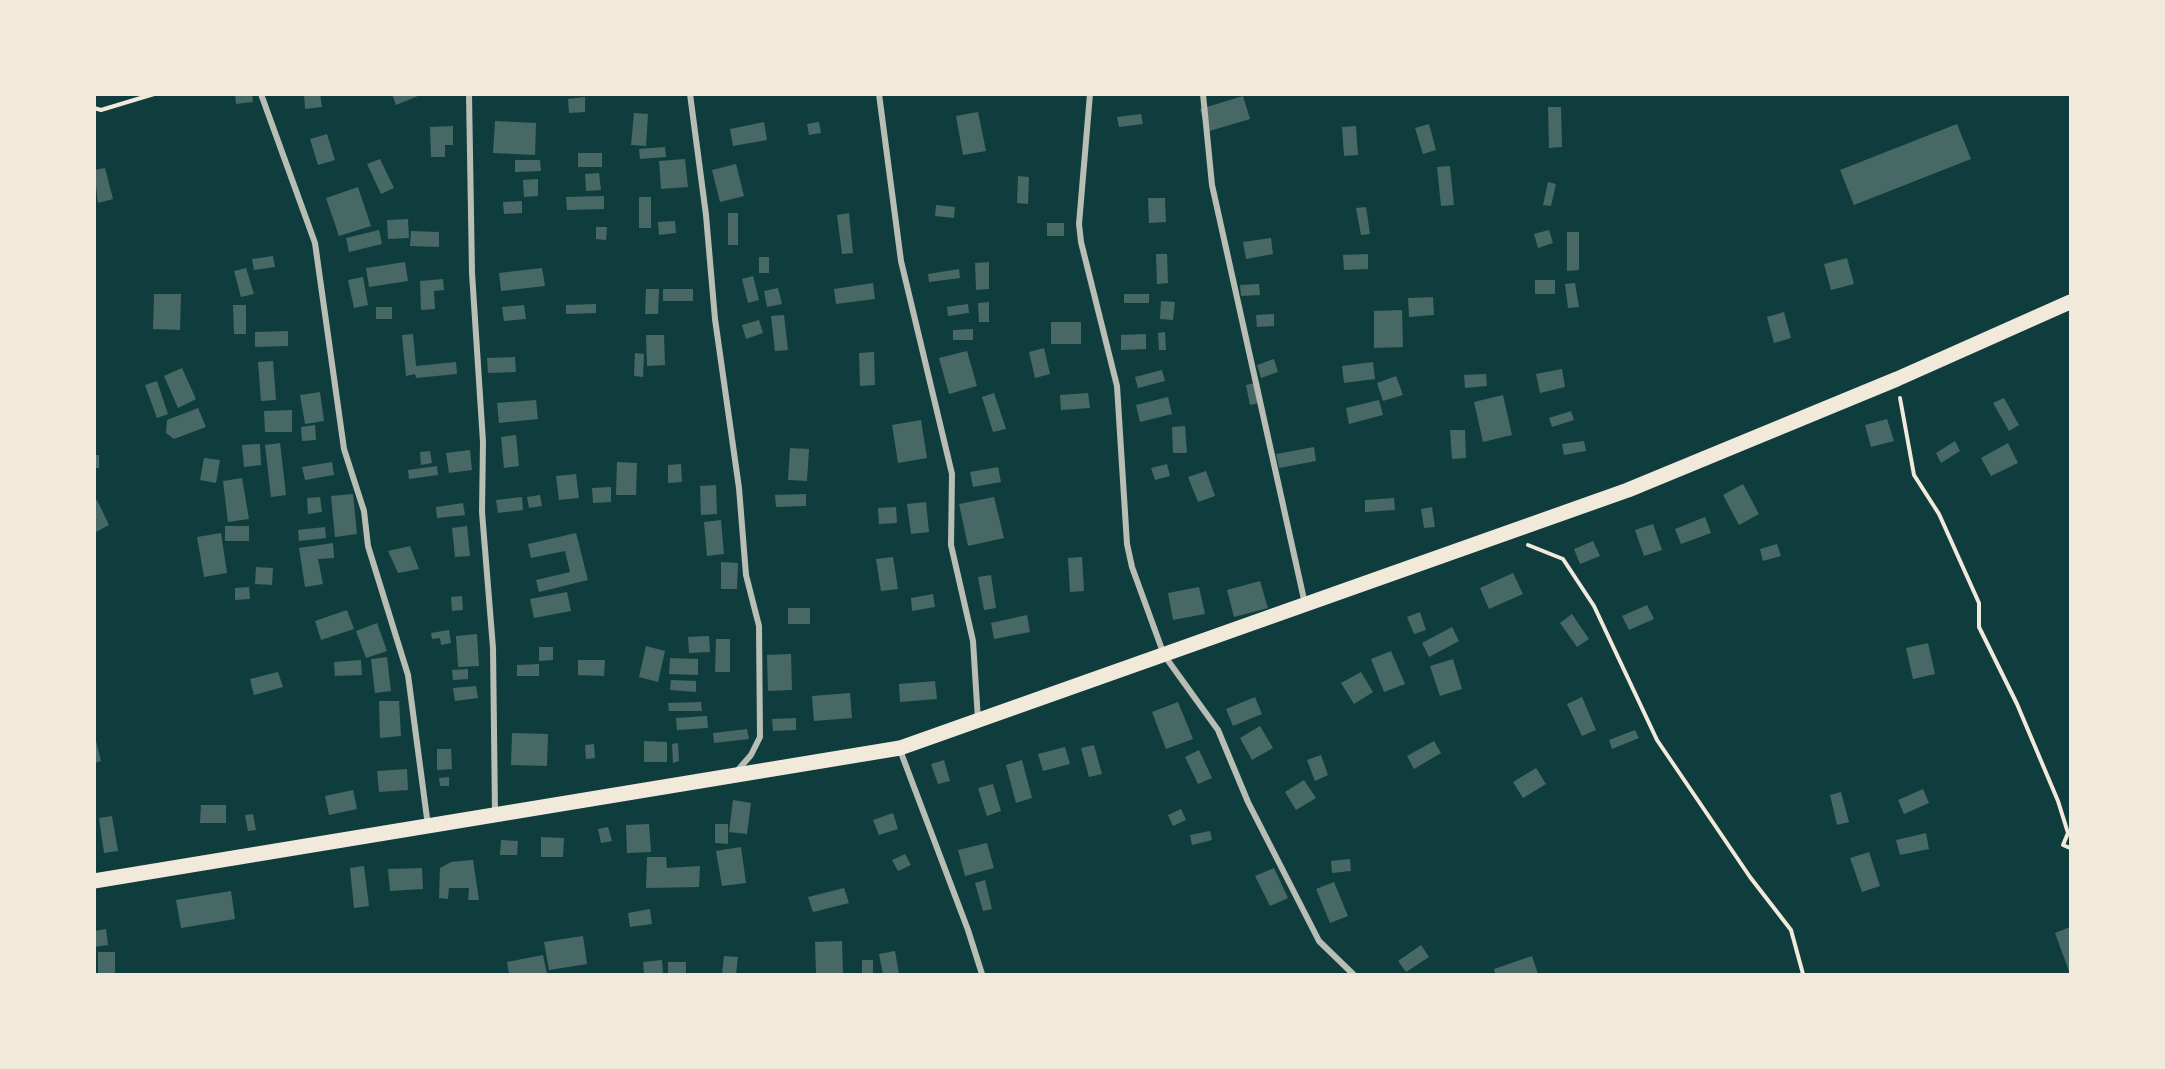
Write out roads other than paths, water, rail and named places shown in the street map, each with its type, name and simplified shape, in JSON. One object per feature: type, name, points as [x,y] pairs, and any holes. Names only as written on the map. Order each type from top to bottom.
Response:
[{"type":"main road","points":[[94,881],[900,748],[1628,490],[1897,380],[2070,302]]},
{"type":"street","points":[[261,94],[315,243],[344,449],[364,511],[368,546],[408,675],[429,826]]},
{"type":"street","points":[[470,94],[472,273],[483,442],[482,512],[493,648],[495,814]]},
{"type":"street","points":[[690,94],[706,214],[715,319],[739,488],[746,575],[759,626],[760,737],[751,755],[733,776]]},
{"type":"street","points":[[879,94],[901,261],[952,474],[951,545],[974,641],[978,721]]},
{"type":"street","points":[[1090,94],[1079,224],[1081,242],[1117,386],[1127,544],[1132,567],[1164,655],[1218,730],[1248,802],[1319,941],[1353,975]]},
{"type":"street","points":[[1203,94],[1212,185],[1305,604]]},
{"type":"street","points":[[900,748],[968,930],[982,975]]}]
